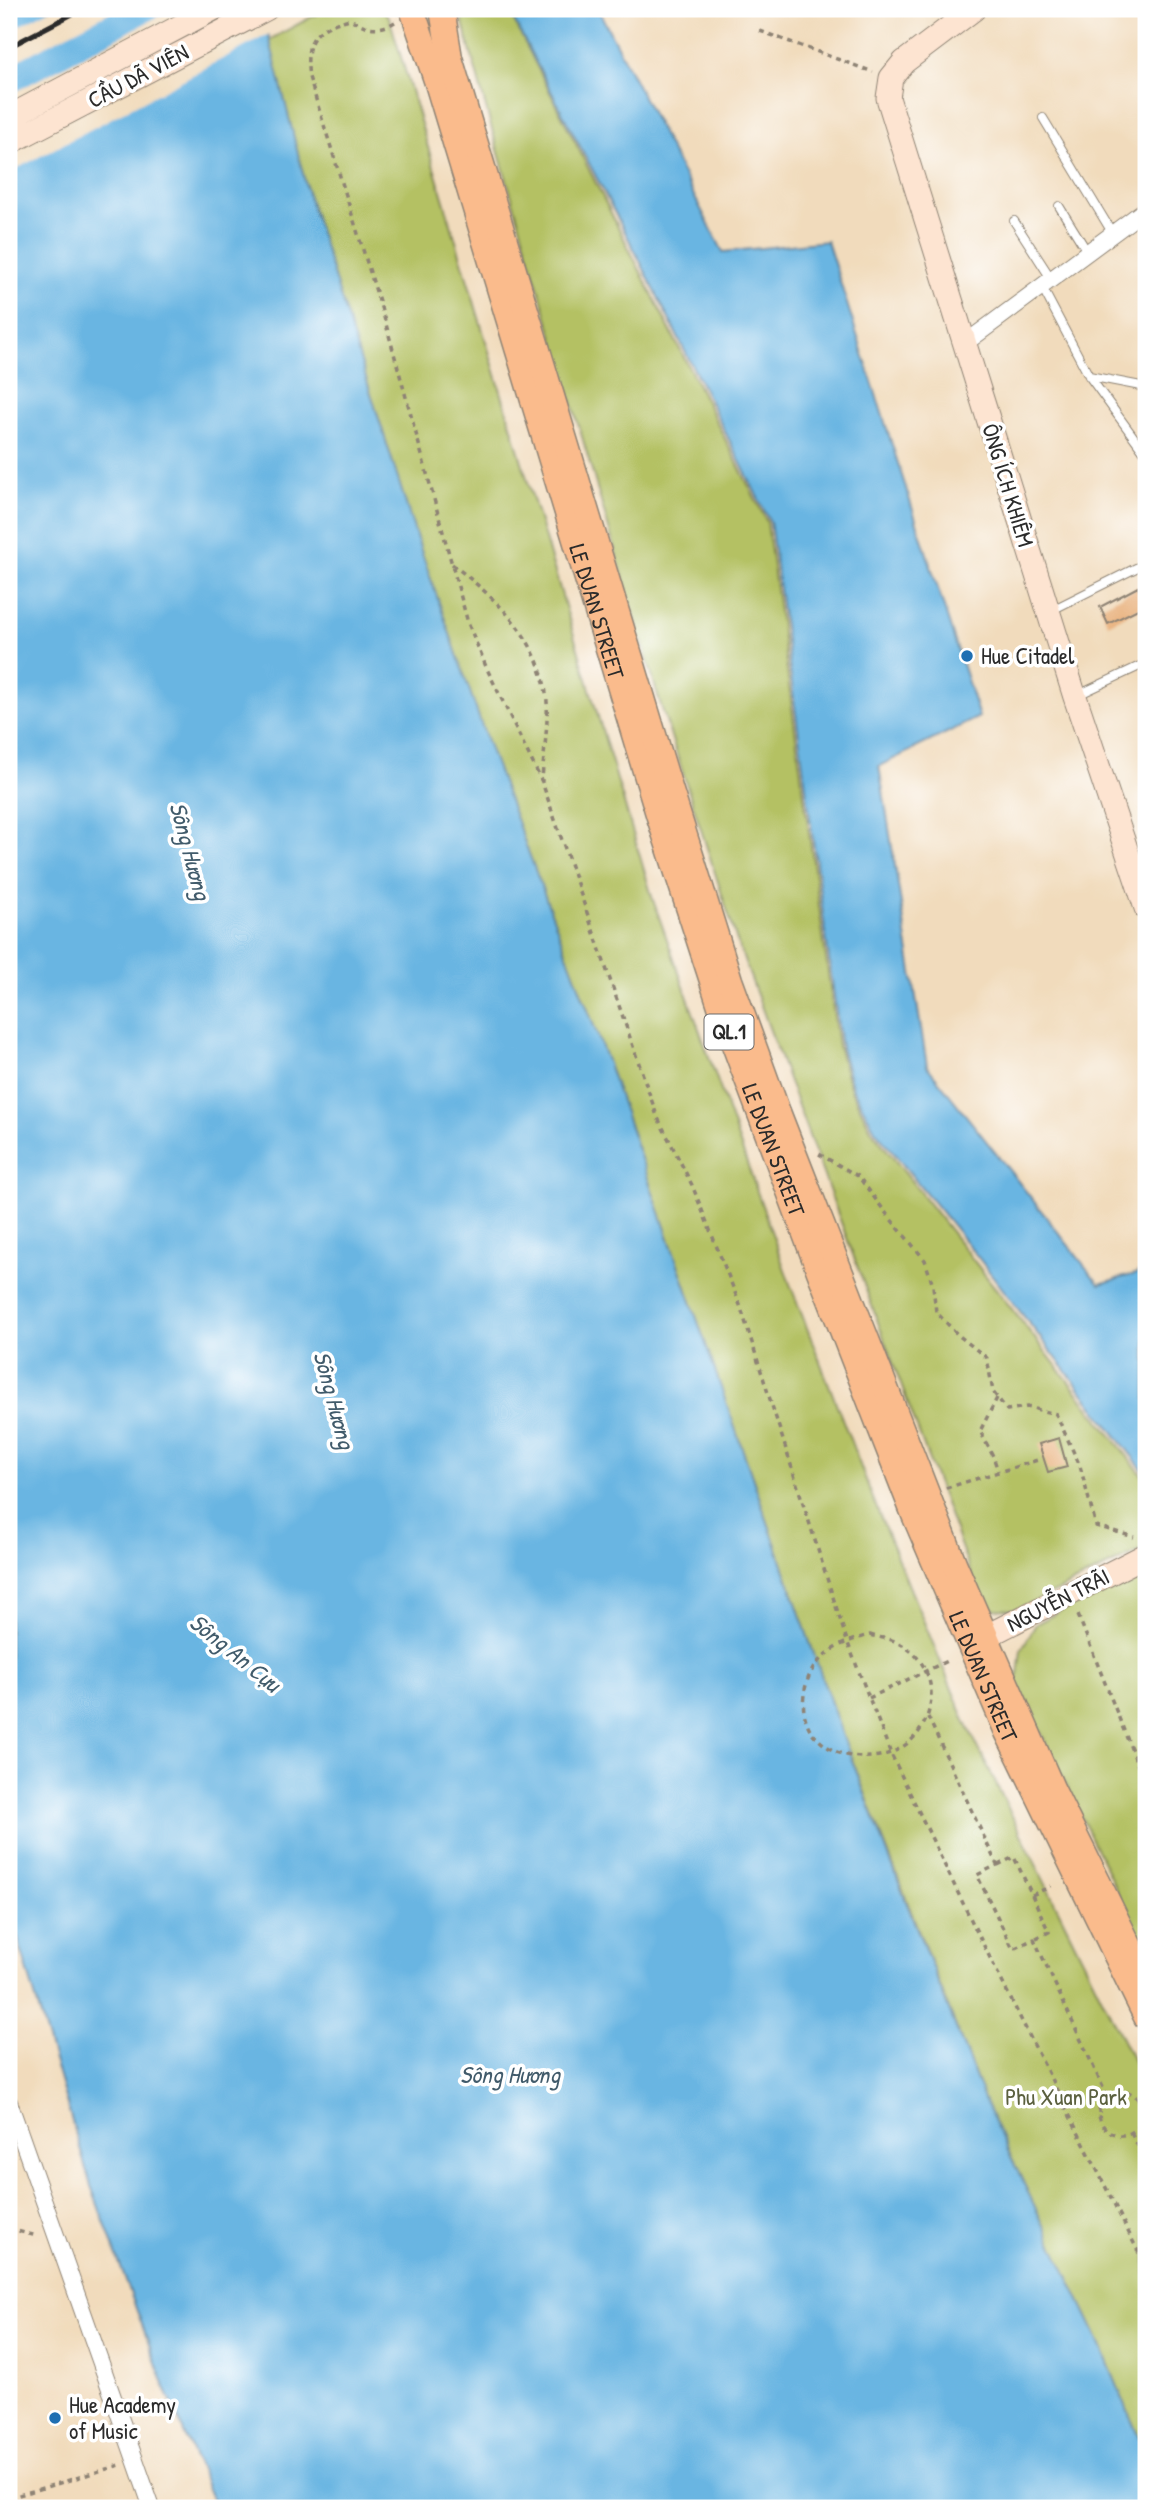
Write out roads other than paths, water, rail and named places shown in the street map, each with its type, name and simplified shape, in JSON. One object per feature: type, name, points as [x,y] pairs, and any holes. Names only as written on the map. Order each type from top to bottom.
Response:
[{"type":"main road","name":"LE DUAN STREET","points":[[442,9],[450,58],[730,980],[783,1125],[950,1552],[1007,1732],[1146,2017]]},
{"type":"main road","name":"LE DUAN STREET","points":[[406,14],[437,83],[659,817],[724,1017],[820,1274],[914,1515],[1146,1979]]},
{"type":"street","name":"CẦU DÃ VIÊN","points":[[9,117],[214,9]]},
{"type":"street","name":"CẦU DÃ VIÊN","points":[[9,143],[266,9]]},
{"type":"street","name":"ÔNG ÍCH KHIÊM","points":[[974,9],[897,70],[888,98],[1075,697],[1142,882],[1146,908]]},
{"type":"street","points":[[964,344],[1146,209]]},
{"type":"street","name":"NGUYỄN TRÃI","points":[[978,1641],[1146,1555]]},
{"type":"street","points":[[9,2102],[152,2508]]},
{"type":"lane","points":[[1043,118],[1114,234]]},
{"type":"lane","points":[[1059,206],[1088,253]]},
{"type":"lane","points":[[1014,221],[1047,283],[1089,376],[1146,454]]},
{"type":"lane","points":[[1089,376],[1146,387]]},
{"type":"lane","points":[[1048,612],[1146,563]]},
{"type":"lane","points":[[1075,697],[1146,663]]},
{"type":"water","name":"Sông Hương","points":[[9,9],[262,9],[309,198],[417,539],[493,758],[606,1058],[839,1726],[907,1904],[988,2109],[1096,2334],[1146,2455],[1146,2508],[216,2508],[166,2390],[91,2186],[9,1908]]},
{"type":"water","points":[[508,9],[598,9],[723,252],[827,241],[979,717],[879,766],[927,1066],[1099,1284],[1146,1271],[1146,1474],[974,1252],[875,1130],[853,1089],[841,1048],[770,522],[635,251]]},
{"type":"railway","points":[[9,47],[82,9]]},
{"type":"place","name":"Hue Citadel","points":[[967,656]]},
{"type":"place","name":"Hue Academy of Music","points":[[55,2418]]},
{"type":"water label","name":"Sông An Cựu","points":[[235,1653]]},
{"type":"park label","name":"Phu Xuan Park","points":[[1066,2097]]}]
